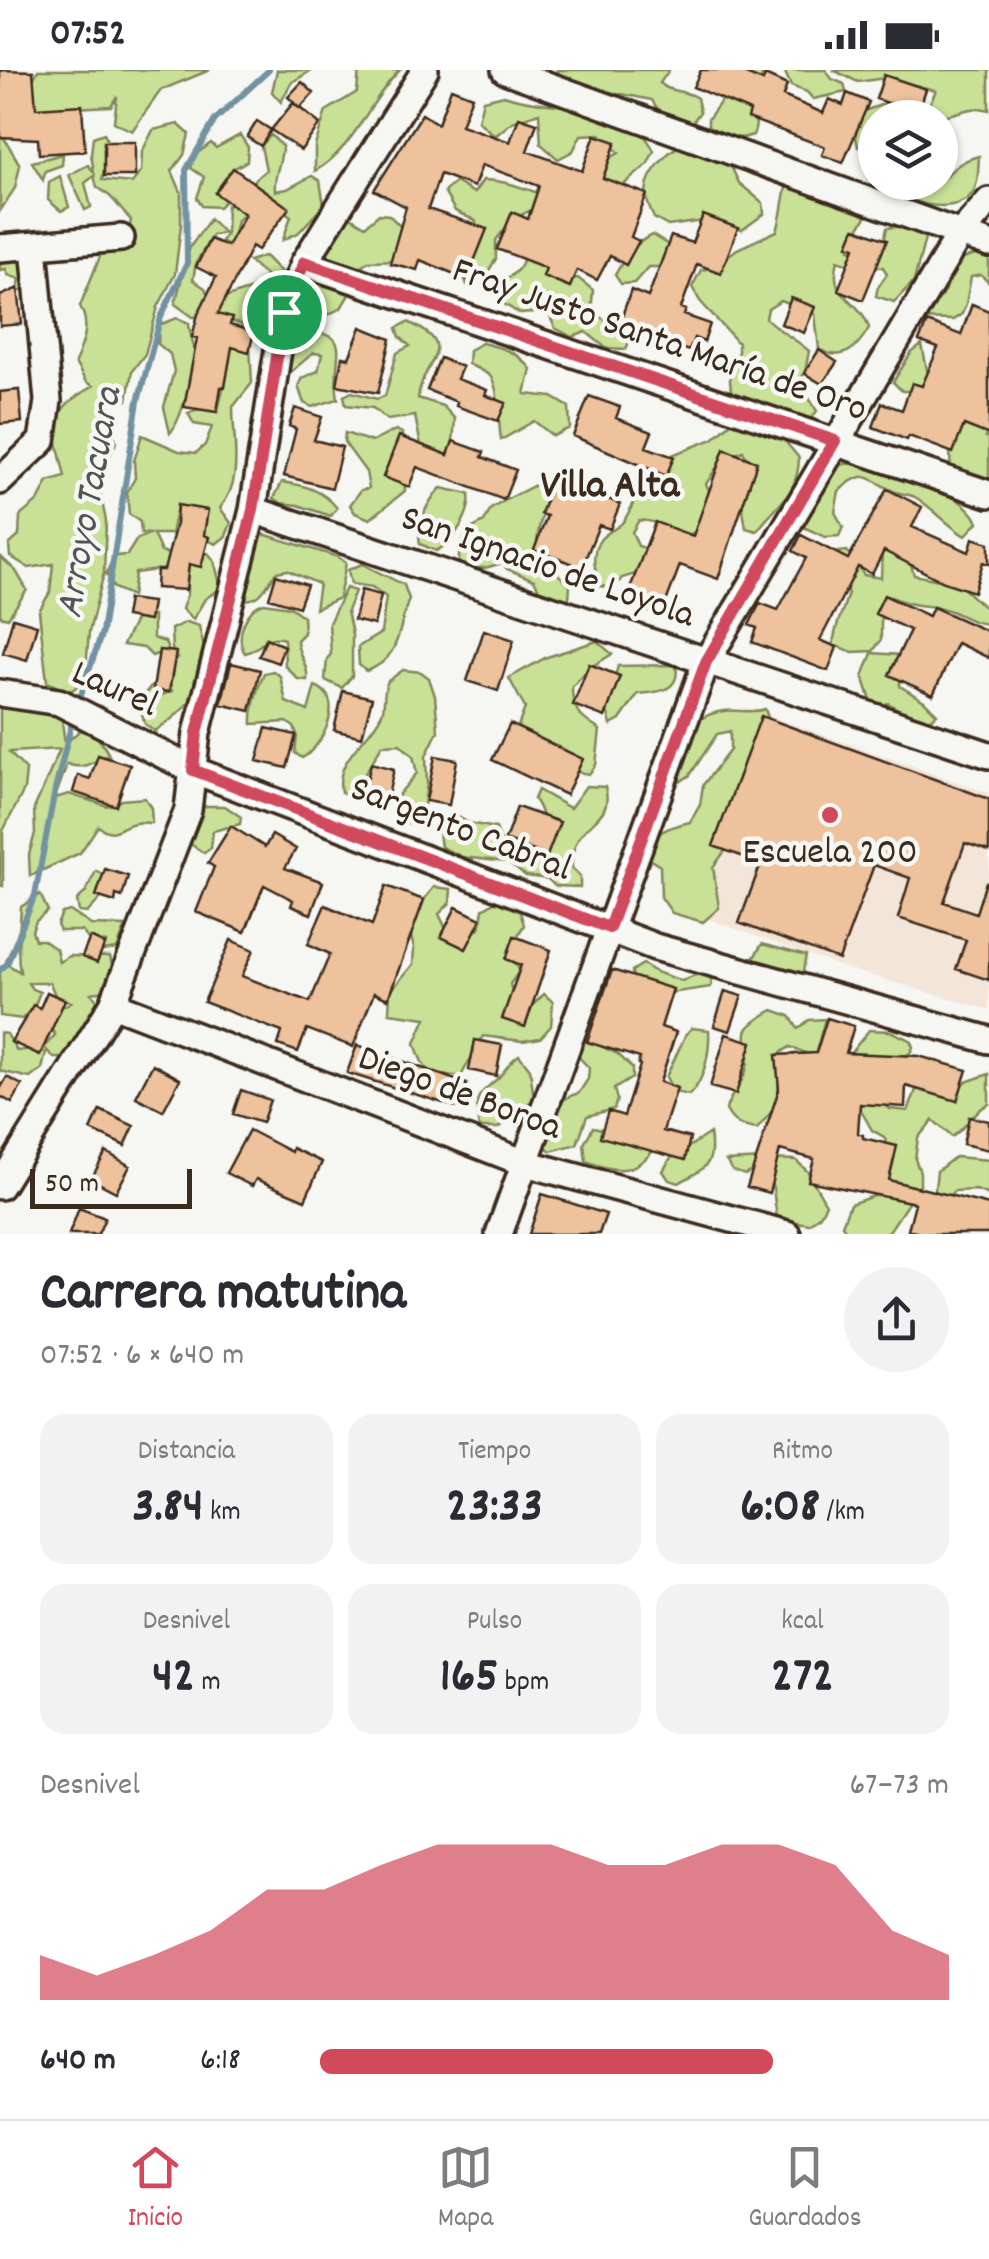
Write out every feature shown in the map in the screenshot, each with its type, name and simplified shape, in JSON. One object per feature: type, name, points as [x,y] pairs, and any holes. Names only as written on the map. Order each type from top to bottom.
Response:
[{"type":"street","points":[[0,1186],[112,1004],[188,810],[197,733],[253,510],[284,312],[304,262],[425,70]]},
{"type":"street","points":[[505,70],[989,244]]},
{"type":"street","points":[[499,1234],[706,662],[960,234],[989,201]]},
{"type":"street","points":[[0,248],[121,238]]},
{"type":"street","points":[[0,481],[42,441],[48,400],[34,246]]},
{"type":"street","name":"Fray Justo Santa María de Oro","points":[[304,262],[989,494]]},
{"type":"street","name":"San Ignacio de Loyola","points":[[253,510],[989,755]]},
{"type":"street","name":"Laurel","points":[[0,694],[59,702],[193,770]]},
{"type":"street","name":"Sargento Cabral","points":[[193,770],[655,947],[989,1040]]},
{"type":"street","name":"Diego de Boroa","points":[[112,1004],[525,1163],[788,1234]]},
{"type":"shaded area","points":[[744,707],[989,793],[989,1010],[844,968],[678,908]]},
{"type":"green space","points":[[38,70],[210,70],[161,90],[132,131],[114,122],[117,96],[111,106],[17,111]]},
{"type":"green space","points":[[277,70],[312,70],[291,83],[281,102],[272,92]]},
{"type":"green space","points":[[359,70],[400,70],[341,149],[315,171],[315,146],[326,111],[357,92]]},
{"type":"green space","points":[[557,70],[669,70],[660,83],[697,98],[700,112],[691,124],[664,119],[652,100],[622,94],[603,97],[566,88]]},
{"type":"green space","points":[[736,70],[765,70],[754,100],[755,131],[741,138],[708,131],[708,119]]},
{"type":"green space","points":[[784,70],[826,70],[832,79],[844,84],[846,92],[813,99],[791,86]]},
{"type":"green space","points":[[833,70],[989,70],[989,110],[958,113],[958,100],[931,100],[936,90],[885,78],[858,82]]},
{"type":"green space","points":[[504,95],[608,114],[643,134],[654,151],[647,165],[614,193],[592,186],[595,166],[619,153],[600,134],[581,135],[573,151],[558,159],[541,144],[539,113],[512,122],[495,136],[478,121],[483,100]]},
{"type":"green space","points":[[178,124],[189,134],[184,155],[172,171],[181,192],[175,274],[158,307],[145,354],[132,371],[127,400],[107,402],[116,442],[98,482],[106,521],[104,573],[89,632],[85,681],[69,692],[47,682],[39,611],[50,592],[53,564],[29,568],[10,556],[9,545],[19,536],[20,516],[38,501],[48,482],[65,477],[56,424],[66,405],[93,386],[86,382],[75,363],[85,328],[80,306],[103,249],[129,232],[131,220],[97,187],[94,176],[85,183],[91,207],[85,210],[69,175],[88,165],[94,172],[93,137],[104,133],[110,147],[102,180],[132,183],[141,171],[142,152],[153,130]]},
{"type":"green space","points":[[0,131],[20,165],[15,188],[0,211]]},
{"type":"green space","points":[[240,135],[248,147],[247,161],[233,169],[226,200],[219,207],[202,206],[197,198],[204,177],[191,168],[195,155],[211,143],[216,148]]},
{"type":"green space","points":[[271,135],[282,146],[275,191],[312,176],[320,181],[324,205],[298,233],[283,240],[291,216],[256,193],[254,180],[266,170],[261,146]]},
{"type":"green space","points":[[686,145],[729,162],[739,183],[763,203],[764,214],[742,230],[711,220],[668,226],[654,218],[647,196],[650,177],[671,152]]},
{"type":"green space","points":[[63,154],[62,165],[45,171],[43,180],[32,162]]},
{"type":"green space","points":[[979,156],[978,177],[974,191],[962,202],[939,206],[912,200],[958,200],[958,165]]},
{"type":"green space","points":[[60,176],[69,207],[61,211],[48,200],[49,182]]},
{"type":"green space","points":[[483,180],[558,198],[564,280],[578,278],[593,290],[591,313],[633,333],[626,349],[606,348],[586,332],[573,337],[555,328],[548,312],[520,314],[501,302],[502,281],[522,263],[536,228],[529,211],[512,220],[496,240],[496,259],[486,275],[467,285],[463,273],[476,221],[455,211],[444,192],[455,182],[474,193]]},
{"type":"green space","points":[[800,182],[812,184],[827,199],[860,203],[866,217],[850,241],[850,249],[882,250],[887,228],[911,225],[925,238],[914,281],[894,302],[876,296],[887,274],[883,267],[856,266],[838,260],[837,283],[869,328],[848,352],[835,355],[819,349],[815,314],[781,301],[768,309],[766,318],[809,351],[799,382],[817,411],[811,419],[732,400],[729,371],[738,343],[692,287],[701,270],[712,268],[737,249],[777,231],[786,188]]},
{"type":"green space","points":[[227,205],[236,205],[244,213],[237,220],[231,247],[221,241],[226,234]]},
{"type":"green space","points":[[341,211],[365,226],[379,214],[389,215],[407,233],[403,260],[368,261],[353,272],[324,258]]},
{"type":"green space","points":[[210,219],[224,233],[212,235],[196,263],[193,280],[205,288],[211,302],[261,288],[265,275],[249,261],[265,256],[284,275],[258,330],[214,316],[193,317],[175,304],[190,247]]},
{"type":"green space","points":[[652,235],[675,249],[667,267],[648,267],[634,283],[621,284],[615,275],[622,263]]},
{"type":"green space","points":[[23,251],[34,274],[25,291],[17,291],[20,279],[8,275],[6,269],[0,270],[0,254]]},
{"type":"green space","points":[[989,255],[989,283],[981,275],[971,277],[962,314],[953,320],[915,319],[926,305],[941,297],[962,259]]},
{"type":"green space","points":[[308,275],[346,285],[350,293],[341,308],[325,316],[310,309],[305,292]]},
{"type":"green space","points":[[177,318],[189,323],[195,355],[186,396],[170,433],[164,407],[174,371],[170,354],[158,344],[159,325]]},
{"type":"green space","points":[[408,322],[433,339],[436,347],[418,398],[443,406],[455,419],[452,453],[445,459],[422,451],[415,416],[387,420],[373,408],[346,405],[344,396],[352,392],[377,399],[385,396],[397,353],[410,346],[397,328]]},
{"type":"green space","points":[[289,331],[312,332],[335,340],[338,399],[312,407],[304,403],[298,386],[302,378],[318,371],[322,354],[313,353],[283,374]]},
{"type":"green space","points":[[482,343],[521,358],[531,369],[525,394],[552,397],[569,407],[570,428],[553,436],[534,421],[501,440],[493,381],[468,364],[469,350]]},
{"type":"green space","points":[[198,345],[250,346],[252,383],[233,407],[235,473],[220,508],[231,523],[226,536],[216,544],[203,538],[177,506],[171,534],[153,534],[161,552],[183,558],[208,553],[214,560],[221,588],[205,599],[193,619],[182,609],[187,572],[135,573],[132,596],[114,588],[106,574],[114,556],[127,555],[137,539],[149,534],[141,533],[140,522],[129,514],[127,492],[135,478],[134,461],[142,435],[179,451],[196,453],[205,445],[212,427],[194,424],[188,413],[218,410],[230,359]]},
{"type":"green space","points":[[922,345],[928,375],[919,391],[902,391],[893,382],[911,353]]},
{"type":"green space","points":[[989,402],[989,495],[951,476],[950,450],[960,419]]},
{"type":"green space","points":[[733,421],[784,440],[799,458],[795,481],[785,498],[757,531],[746,528],[739,487],[752,469],[743,451],[722,459],[706,484],[713,498],[714,523],[680,534],[639,520],[632,532],[638,546],[664,553],[642,572],[622,578],[614,588],[599,586],[597,545],[623,522],[649,477],[656,481],[672,455],[713,439]]},
{"type":"green space","points":[[396,430],[402,433],[405,491],[370,519],[355,513],[350,505],[361,490],[369,488],[366,472],[344,442],[345,433],[372,442]]},
{"type":"green space","points":[[856,463],[887,469],[942,490],[958,500],[978,522],[965,536],[915,497],[860,477],[839,491],[835,512],[843,527],[839,536],[825,537],[797,524],[835,465]]},
{"type":"green space","points":[[282,482],[312,489],[337,508],[331,516],[281,503],[274,498]]},
{"type":"green space","points":[[541,482],[549,496],[538,549],[540,556],[570,586],[569,598],[558,606],[541,593],[534,580],[502,563],[485,568],[459,567],[459,547],[469,530],[484,522],[491,509]]},
{"type":"green space","points":[[441,488],[469,494],[469,502],[460,527],[436,551],[420,544],[420,529],[427,507]]},
{"type":"green space","points":[[253,531],[338,557],[346,563],[339,598],[315,609],[319,584],[287,570],[277,572],[257,597],[236,600]]},
{"type":"green space","points":[[891,536],[909,559],[914,575],[959,584],[989,612],[989,624],[891,597],[881,604],[881,640],[873,651],[853,652],[833,645],[848,593],[823,554],[847,551],[864,575],[881,578],[882,551]]},
{"type":"green space","points":[[0,556],[16,571],[27,590],[8,618],[0,616]]},
{"type":"green space","points":[[362,564],[404,585],[409,599],[392,651],[366,671],[359,665],[358,647],[381,633],[386,597],[372,587],[351,584],[348,570]]},
{"type":"green space","points":[[346,588],[355,591],[347,611],[352,634],[352,676],[342,688],[325,680],[331,654],[329,623]]},
{"type":"green space","points":[[264,603],[290,607],[303,616],[304,633],[297,640],[307,680],[298,679],[285,666],[284,639],[268,640],[245,653],[241,631],[252,611]]},
{"type":"green space","points":[[153,616],[153,638],[165,642],[168,650],[152,656],[144,648],[123,645],[136,618]]},
{"type":"green space","points":[[186,622],[199,626],[206,670],[190,701],[155,731],[145,724],[138,700],[153,685],[162,695],[172,691],[165,677],[170,662],[178,658],[172,649],[171,629]]},
{"type":"green space","points":[[597,641],[612,654],[588,669],[572,687],[578,713],[600,730],[596,765],[589,774],[571,771],[517,729],[525,708],[509,678],[547,657]]},
{"type":"green space","points":[[872,653],[900,655],[900,686],[937,714],[929,721],[888,703],[873,707],[863,676]]},
{"type":"green space","points":[[676,665],[672,685],[638,694],[620,720],[611,725],[606,707],[618,666]]},
{"type":"green space","points":[[403,670],[421,672],[429,678],[435,696],[438,731],[426,756],[421,827],[395,820],[399,794],[417,773],[413,756],[400,744],[382,745],[355,791],[348,796],[341,792],[340,780],[348,759],[377,723],[388,681]]},
{"type":"green space","points":[[273,671],[280,676],[286,702],[308,711],[315,686],[329,700],[324,733],[302,758],[295,753],[294,727],[287,722],[252,724],[264,673]]},
{"type":"green space","points":[[0,708],[61,713],[65,744],[80,730],[95,736],[104,746],[109,755],[83,766],[67,764],[55,798],[69,794],[107,806],[145,798],[151,808],[152,823],[135,823],[113,832],[98,826],[80,853],[30,876],[34,809],[60,749],[9,752],[26,770],[24,790],[3,831],[3,886],[0,885]]},
{"type":"green space","points":[[765,709],[771,726],[728,847],[713,867],[719,908],[703,922],[672,913],[661,897],[660,866],[641,854],[661,832],[690,822],[700,805],[703,785],[730,750],[730,731],[717,734],[690,775],[668,790],[684,739],[690,729],[710,714]]},
{"type":"green space","points":[[586,786],[605,787],[607,800],[573,852],[572,868],[580,876],[580,887],[555,886],[548,879],[526,876],[507,862],[462,857],[441,847],[440,828],[451,813],[469,823],[496,828],[501,842],[523,853],[538,853],[544,826],[534,799],[538,790],[570,808]]},
{"type":"green space","points":[[225,806],[241,817],[240,824],[213,831],[211,848],[204,853],[189,843],[188,834],[198,810]]},
{"type":"green space","points":[[96,871],[103,874],[101,898],[87,913],[79,912],[77,900]]},
{"type":"green space","points":[[434,887],[451,889],[450,903],[439,914],[449,935],[467,938],[480,927],[483,909],[497,900],[520,912],[524,925],[508,952],[520,970],[510,984],[515,1005],[531,1007],[544,994],[553,1002],[551,1026],[540,1038],[522,1041],[483,1036],[461,1076],[435,1074],[425,1067],[415,1043],[426,1018],[389,1013],[390,992],[413,964],[410,933],[423,901]]},
{"type":"green space","points":[[40,894],[48,911],[36,921],[32,931],[35,940],[43,940],[56,949],[59,962],[69,956],[110,957],[114,974],[107,991],[91,993],[100,1004],[68,1058],[54,1058],[44,1047],[55,1035],[54,1012],[71,1002],[55,995],[50,983],[28,983],[40,992],[35,1005],[22,1019],[0,1016],[0,968],[7,964],[20,972],[21,907]]},
{"type":"green space","points":[[70,911],[91,925],[126,926],[117,949],[103,951],[106,943],[88,939],[82,931],[60,931],[57,925],[62,913]]},
{"type":"green space","points":[[762,944],[806,956],[801,982],[758,976],[753,959]]},
{"type":"green space","points":[[643,964],[682,981],[704,976],[712,980],[711,987],[657,995],[633,980],[632,971]]},
{"type":"green space","points":[[773,1010],[790,1016],[798,1029],[809,1020],[825,1019],[812,1066],[806,1053],[790,1047],[779,1054],[778,1104],[757,1129],[742,1126],[726,1110],[747,1067],[747,1030]]},
{"type":"green space","points":[[692,1028],[709,1030],[709,1038],[703,1074],[689,1095],[674,1092],[666,1077]]},
{"type":"green space","points":[[869,1030],[890,1031],[910,1040],[913,1047],[903,1057],[846,1059]]},
{"type":"green space","points":[[0,1033],[7,1034],[17,1051],[37,1048],[46,1053],[42,1069],[30,1078],[0,1071]]},
{"type":"green space","points":[[588,1040],[618,1054],[632,1068],[632,1078],[614,1089],[614,1109],[587,1116],[577,1144],[551,1151],[540,1143],[557,1106],[579,1093],[588,1079],[589,1068],[577,1055],[575,1044]]},
{"type":"green space","points":[[519,1055],[530,1069],[534,1099],[498,1128],[479,1128],[480,1095]]},
{"type":"green space","points":[[989,1074],[989,1104],[957,1133],[952,1137],[933,1120],[918,1138],[915,1159],[920,1185],[890,1230],[885,1234],[849,1234],[842,1225],[850,1204],[880,1194],[892,1155],[884,1137],[872,1130],[859,1107],[872,1093],[890,1109],[908,1111],[918,1085],[960,1084]]},
{"type":"green space","points":[[593,1127],[660,1142],[636,1165],[609,1168],[586,1161],[584,1144]]},
{"type":"green space","points":[[710,1133],[711,1152],[706,1164],[679,1183],[669,1180],[663,1171],[670,1159]]},
{"type":"green space","points":[[955,1157],[989,1160],[989,1195],[976,1190],[954,1191],[940,1205],[934,1198],[937,1171]]},
{"type":"green space","points":[[796,1160],[807,1171],[826,1204],[809,1224],[777,1219],[773,1188],[764,1165],[745,1175],[733,1171],[726,1161]]},
{"type":"building","points":[[0,70],[33,71],[36,108],[82,105],[85,151],[39,154],[38,139],[0,137]]},
{"type":"building","points":[[701,70],[736,70],[763,81],[765,75],[787,85],[783,96],[823,113],[829,99],[843,105],[847,93],[864,100],[858,100],[858,128],[843,163],[822,155],[825,147],[748,118],[750,111],[693,87]]},
{"type":"building","points":[[884,75],[926,89],[922,100],[876,99]]},
{"type":"building","points":[[302,82],[314,93],[300,108],[320,124],[301,150],[271,130],[293,103],[299,108],[288,97]]},
{"type":"building","points":[[451,88],[472,96],[461,125],[510,142],[519,117],[537,123],[527,151],[582,171],[595,135],[616,142],[603,178],[647,194],[631,237],[639,241],[626,265],[610,256],[597,280],[577,270],[570,287],[543,276],[546,268],[497,249],[512,212],[528,219],[539,186],[482,165],[474,187],[440,174],[428,209],[487,229],[467,279],[420,260],[417,270],[390,263],[406,207],[374,190],[422,114],[438,124]]},
{"type":"building","points":[[257,121],[271,130],[261,146],[247,137]]},
{"type":"building","points":[[104,142],[135,142],[135,176],[104,176]]},
{"type":"building","points":[[233,168],[289,208],[258,250],[252,246],[218,314],[232,318],[230,325],[254,332],[249,352],[232,347],[217,412],[184,407],[197,338],[192,337],[216,277],[196,267],[210,239],[227,246],[245,214],[215,193]]},
{"type":"building","points":[[703,215],[738,228],[721,273],[697,264],[681,308],[686,310],[684,315],[710,324],[704,342],[694,338],[689,351],[620,322],[631,290],[648,297],[671,236],[692,243]]},
{"type":"building","points":[[855,228],[887,240],[863,300],[838,290],[855,247],[848,245]]},
{"type":"building","points":[[18,288],[22,324],[0,326],[0,296]]},
{"type":"building","points":[[791,298],[815,307],[804,333],[781,324]]},
{"type":"building","points":[[972,304],[989,311],[989,435],[964,425],[953,453],[873,427],[882,403],[902,410],[912,383],[922,386],[938,348],[919,341],[927,322],[961,335]]},
{"type":"building","points":[[361,327],[391,339],[378,393],[337,385],[342,357],[349,358]]},
{"type":"building","points":[[819,350],[837,362],[822,384],[804,373]]},
{"type":"building","points":[[440,358],[462,367],[457,379],[487,390],[485,395],[506,403],[498,421],[456,406],[457,402],[427,390]]},
{"type":"building","points":[[19,390],[22,422],[0,424],[0,392]]},
{"type":"building","points":[[589,396],[620,407],[616,418],[652,432],[646,447],[674,457],[666,476],[573,436]]},
{"type":"building","points":[[295,408],[322,417],[314,440],[342,447],[332,488],[284,476],[296,429],[289,426]]},
{"type":"building","points":[[399,436],[448,455],[453,441],[516,470],[504,500],[417,467],[409,487],[383,477]]},
{"type":"building","points":[[724,449],[757,462],[718,579],[680,565],[665,605],[654,601],[650,612],[634,606],[638,594],[629,591],[655,522],[693,536]]},
{"type":"building","points":[[555,476],[620,504],[610,529],[599,525],[582,567],[534,550],[547,516],[541,514]]},
{"type":"building","points":[[887,489],[922,507],[912,527],[969,552],[973,538],[989,543],[989,564],[983,562],[974,592],[944,582],[884,551],[872,574],[858,567],[820,640],[837,647],[828,671],[752,642],[757,628],[749,625],[760,603],[778,610],[806,558],[793,551],[801,535],[848,559]]},
{"type":"building","points":[[177,505],[208,510],[204,535],[209,537],[201,567],[189,564],[186,590],[156,588],[157,570],[164,570],[176,524]]},
{"type":"building","points":[[276,575],[307,585],[299,607],[269,598]]},
{"type":"building","points":[[361,590],[381,595],[374,625],[354,620]]},
{"type":"building","points":[[884,595],[929,616],[933,607],[989,632],[989,658],[957,643],[933,695],[889,675],[910,630],[875,614]]},
{"type":"building","points":[[128,599],[152,602],[149,621],[125,617]]},
{"type":"building","points":[[13,618],[37,625],[27,660],[3,653]]},
{"type":"building","points":[[484,630],[514,640],[498,691],[467,681]]},
{"type":"building","points":[[266,638],[284,646],[278,663],[259,656]]},
{"type":"building","points":[[159,650],[176,652],[169,692],[153,690]]},
{"type":"building","points":[[231,663],[260,670],[250,711],[221,704]]},
{"type":"building","points":[[589,664],[620,676],[605,717],[573,705]]},
{"type":"building","points":[[343,691],[372,698],[362,737],[334,730]]},
{"type":"building","points":[[761,716],[989,799],[989,851],[965,843],[944,902],[976,913],[989,882],[989,980],[956,969],[966,940],[898,918],[910,878],[874,865],[839,960],[739,923],[761,863],[713,846]]},
{"type":"building","points":[[510,724],[583,759],[566,795],[492,760]]},
{"type":"building","points":[[266,728],[296,735],[287,768],[257,761]]},
{"type":"building","points":[[98,755],[130,765],[116,806],[73,792],[78,775],[90,779]]},
{"type":"building","points":[[435,756],[457,760],[449,805],[426,801]]},
{"type":"building","points":[[371,763],[394,769],[386,804],[363,798]]},
{"type":"building","points":[[517,807],[560,822],[547,856],[505,840]]},
{"type":"building","points":[[231,826],[265,847],[272,835],[296,849],[285,868],[323,882],[311,914],[291,906],[293,900],[264,885],[245,932],[196,912],[214,867],[208,863]]},
{"type":"building","points":[[105,869],[128,876],[122,897],[116,895],[115,902],[96,896]]},
{"type":"building","points":[[386,886],[424,900],[388,999],[374,993],[353,1047],[307,1029],[298,1052],[278,1045],[282,1032],[204,1002],[231,940],[254,950],[242,976],[310,1002],[330,954],[308,944],[325,905],[372,925]]},
{"type":"building","points":[[456,907],[481,919],[466,949],[441,937]]},
{"type":"building","points":[[514,936],[551,950],[525,1027],[502,1019],[521,965],[506,959]]},
{"type":"building","points":[[90,937],[105,944],[97,963],[82,957]]},
{"type":"building","points":[[612,970],[673,989],[661,1027],[676,1032],[660,1082],[677,1088],[663,1131],[690,1138],[685,1160],[600,1137],[608,1111],[624,1116],[640,1065],[640,1058],[587,1042]]},
{"type":"building","points":[[725,991],[742,996],[730,1031],[714,1026]]},
{"type":"building","points":[[47,992],[65,1000],[40,1055],[11,1042],[33,1005],[40,1008]]},
{"type":"building","points":[[827,1018],[854,1026],[846,1053],[919,1056],[967,1070],[957,1101],[906,1086],[905,1107],[860,1104],[858,1133],[863,1138],[897,1146],[889,1180],[989,1205],[989,1234],[923,1234],[908,1230],[915,1203],[808,1181],[814,1159],[780,1150],[769,1193],[747,1187],[779,1089],[776,1055],[816,1053]]},
{"type":"building","points":[[726,1034],[752,1042],[736,1094],[710,1087]]},
{"type":"building","points":[[475,1040],[502,1045],[496,1076],[469,1070]]},
{"type":"building","points":[[357,1045],[467,1084],[459,1108],[347,1073]]},
{"type":"building","points":[[153,1064],[180,1079],[163,1111],[136,1097]]},
{"type":"building","points":[[7,1077],[22,1085],[12,1103],[0,1096]]},
{"type":"building","points":[[241,1090],[270,1100],[262,1123],[233,1114]]},
{"type":"building","points":[[100,1110],[134,1126],[125,1146],[91,1130]]},
{"type":"building","points":[[969,1117],[989,1121],[989,1150],[963,1144]]},
{"type":"building","points":[[249,1130],[291,1152],[292,1148],[322,1162],[305,1200],[256,1179],[252,1186],[226,1173]]},
{"type":"building","points":[[106,1152],[130,1166],[116,1192],[91,1179]]},
{"type":"building","points":[[542,1194],[606,1214],[599,1234],[529,1234]]},
{"type":"building","points":[[79,1208],[105,1218],[98,1234],[69,1234]]},
{"type":"waterway","name":"Arroyo Tacuara","points":[[77,707],[102,632],[138,401],[161,317],[187,263],[186,170],[215,120],[269,70]]},
{"type":"waterway","name":"Arroyo Tacuara","points":[[0,970],[7,964],[35,895],[73,718]]},
{"type":"place","name":"Escuela 200","points":[[830,815]]},
{"type":"district","name":"Villa Alta","points":[[610,488]]},
{"type":"route","points":[[304,262],[835,441],[706,662],[609,928],[193,770],[197,733],[253,510],[284,312],[304,262]]}]
